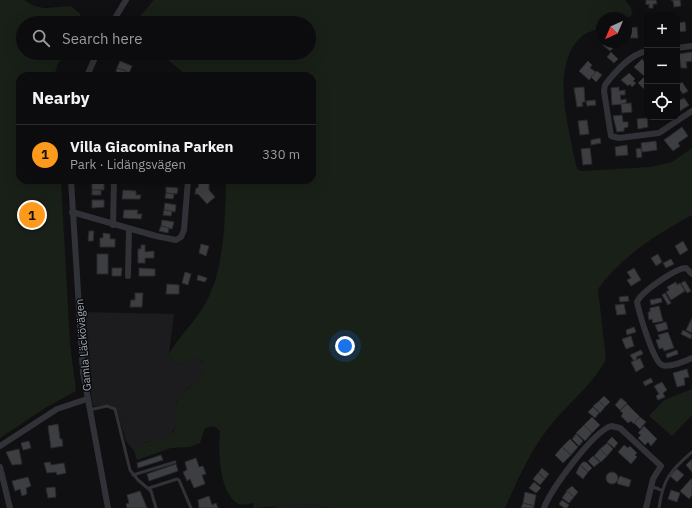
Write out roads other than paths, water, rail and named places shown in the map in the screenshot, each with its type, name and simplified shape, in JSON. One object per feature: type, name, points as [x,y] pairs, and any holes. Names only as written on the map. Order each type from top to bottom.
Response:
[{"type":"street","points":[[116,16],[126,0]]},
{"type":"street","points":[[680,48],[692,46]]},
{"type":"street","points":[[644,52],[632,57],[605,85],[604,91],[611,136],[619,138],[658,132],[692,111]]},
{"type":"street","points":[[89,72],[94,60]]},
{"type":"street","name":"Gamla Läckövägen","points":[[71,184],[81,351],[89,410],[108,508]]},
{"type":"street","points":[[113,225],[114,184]]},
{"type":"street","points":[[72,212],[113,225],[169,240],[176,240],[181,237],[185,220],[188,184]]},
{"type":"street","points":[[128,276],[129,229]]},
{"type":"street","points":[[692,274],[686,268],[679,269],[647,290],[639,297],[637,302],[652,349],[658,362],[663,365],[667,365],[692,358]]},
{"type":"street","points":[[0,446],[57,409],[87,398]]},
{"type":"street","points":[[544,508],[569,468],[602,432],[611,426],[620,428],[661,466],[651,486],[646,508]]},
{"type":"street","points":[[0,467],[10,508]]},
{"type":"lane","points":[[89,410],[107,406],[115,409],[130,470],[133,475],[149,488],[156,508]]},
{"type":"lane","points":[[659,508],[662,490],[671,472],[692,452]]},
{"type":"lane","points":[[133,475],[175,462]]},
{"type":"lane","points":[[149,488],[177,479],[179,480],[191,508]]},
{"type":"lane","points":[[651,486],[662,490]]},
{"type":"place","name":"Villa Giacomina Parken","points":[[32,215]]}]
